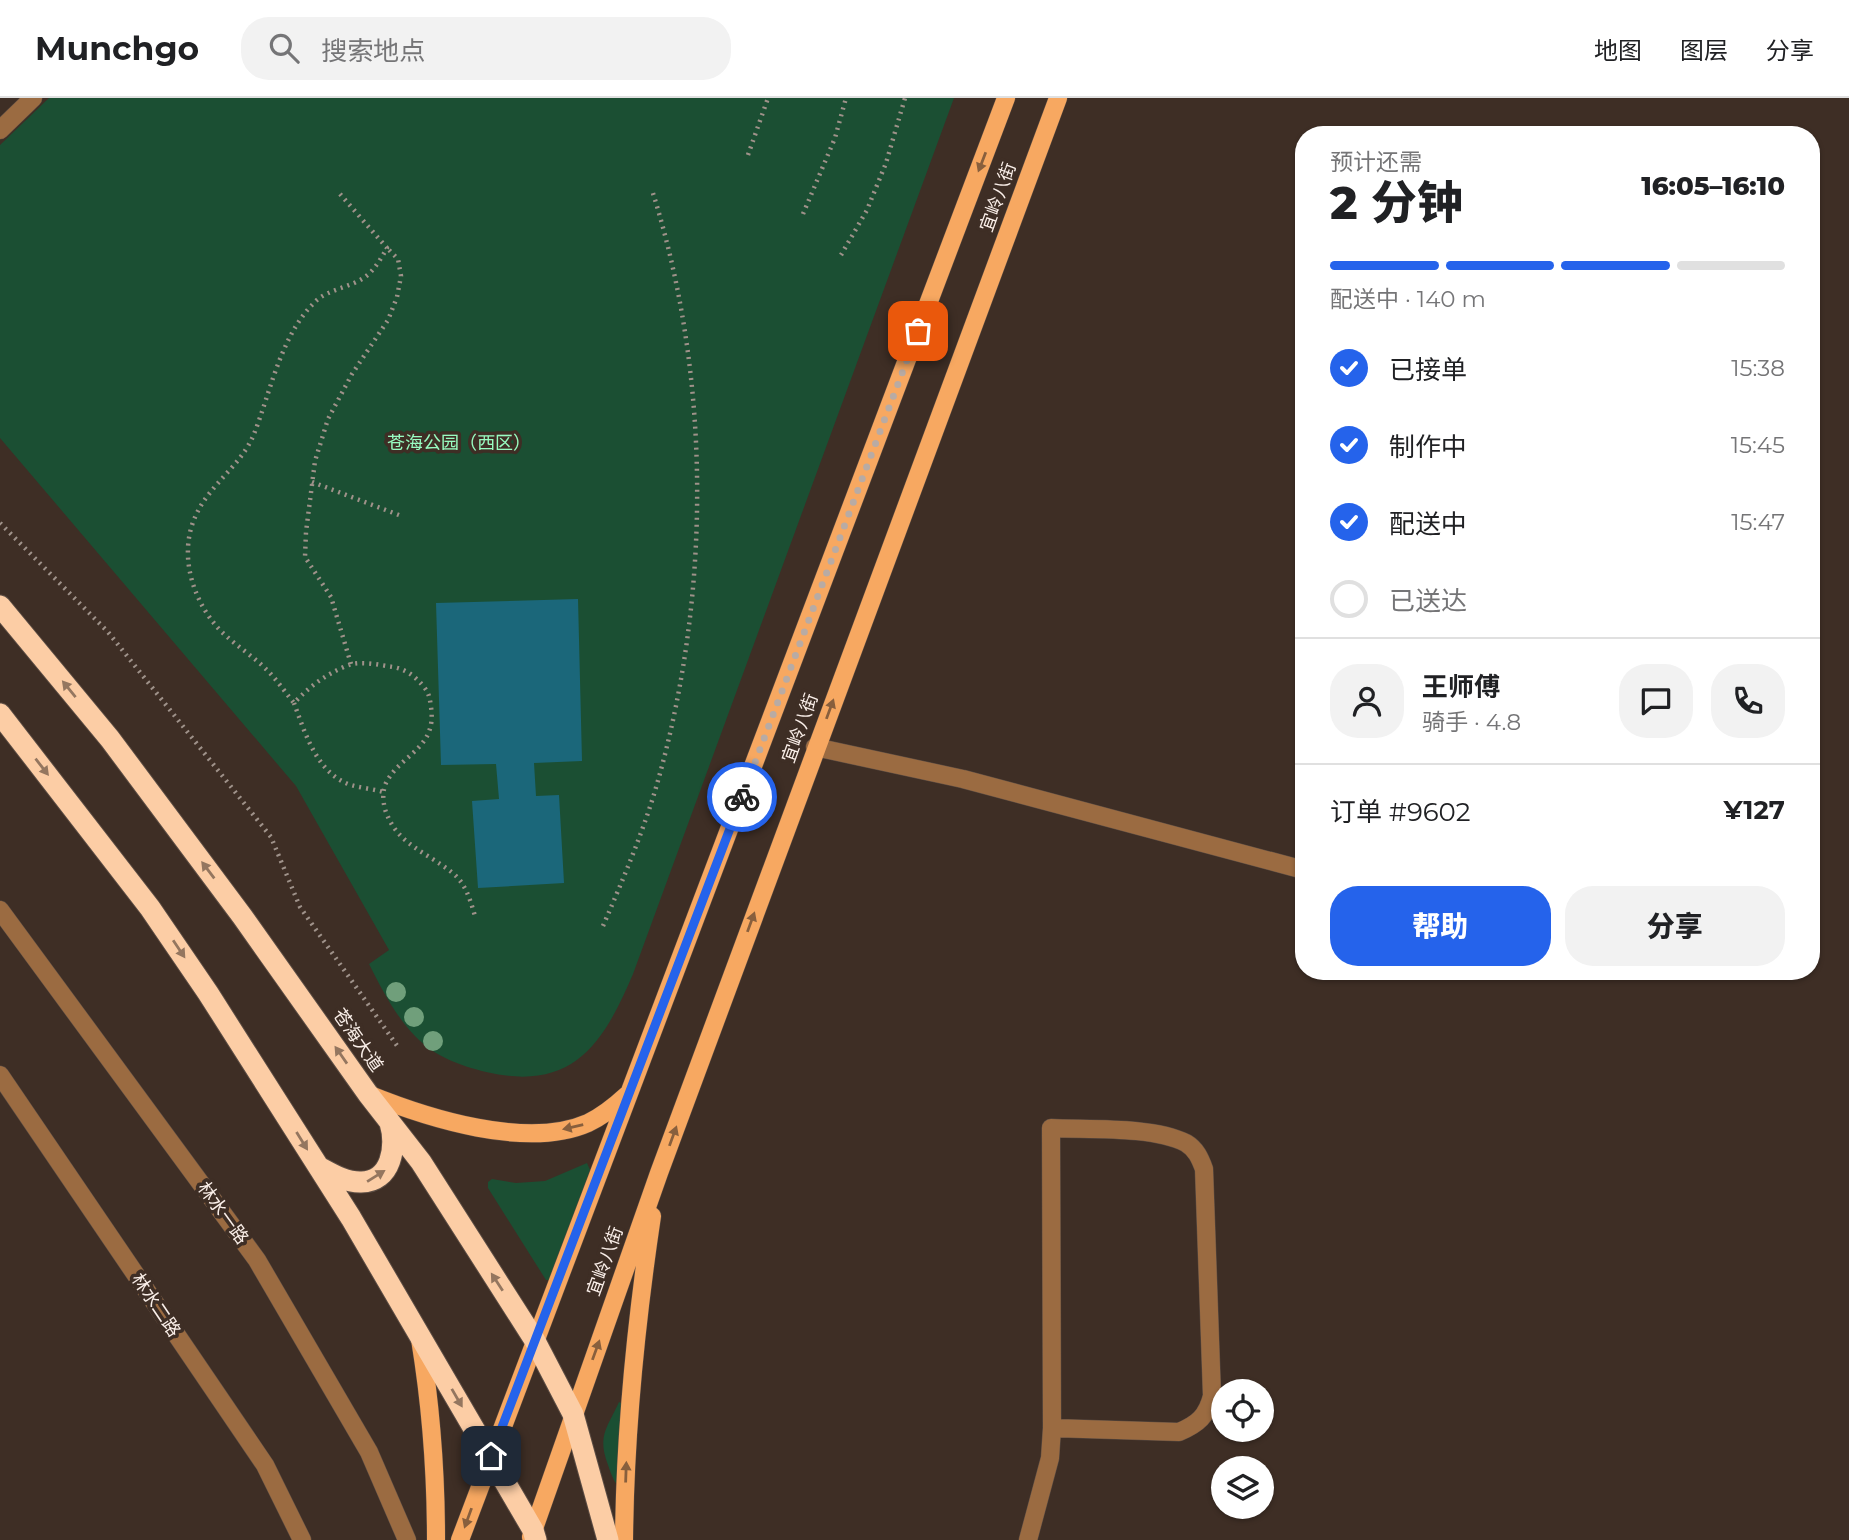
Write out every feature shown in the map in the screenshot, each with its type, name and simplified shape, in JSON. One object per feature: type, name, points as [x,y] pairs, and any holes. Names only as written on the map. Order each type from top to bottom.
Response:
[{"type":"highway","name":"苍海大道","points":[[0,606],[110,739],[243,916],[368,1094],[421,1162],[534,1339],[573,1414],[608,1540]]},
{"type":"highway","points":[[0,714],[150,908],[208,993],[319,1167],[419,1332],[491,1456],[533,1537]]},
{"type":"highway","points":[[319,1167],[338,1178],[362,1183],[380,1177],[388,1166],[394,1149],[390,1122]]},
{"type":"main road","name":"宜岭八街","points":[[460,1540],[1006,98]]},
{"type":"main road","name":"宜岭八街","points":[[533,1537],[573,1414],[659,1173],[1058,98]]},
{"type":"main road","points":[[368,1094],[432,1118],[471,1128],[533,1133],[586,1124],[608,1112],[630,1092]]},
{"type":"main road","points":[[624,1540],[628,1425],[645,1267],[659,1173]]},
{"type":"main road","points":[[419,1332],[433,1456],[436,1540]]},
{"type":"street","points":[[0,130],[33,98]]},
{"type":"street","points":[[816,747],[963,779],[1295,868]]},
{"type":"street","name":"林水一路","points":[[0,910],[257,1260],[369,1452],[407,1540]]},
{"type":"street","name":"林水二路","points":[[0,1075],[265,1465],[302,1540]]},
{"type":"street","points":[[1028,1540],[1050,1458],[1052,1428],[1051,1128],[1156,1133],[1187,1144],[1199,1154],[1204,1169],[1212,1396],[1207,1413],[1194,1426],[1180,1432],[1052,1428]]},
{"type":"path","points":[[748,155],[768,98]]},
{"type":"path","points":[[803,214],[835,138],[846,98]]},
{"type":"path","points":[[841,255],[867,210],[886,163],[905,98]]},
{"type":"path","points":[[603,926],[633,855],[659,778],[675,710],[689,623],[699,512],[693,400],[677,287],[652,190]]},
{"type":"path","points":[[340,194],[398,259],[401,276],[397,297],[388,320],[352,374],[328,419],[315,461],[312,482],[305,557],[331,597],[351,664]]},
{"type":"path","points":[[383,792],[350,784],[335,776],[319,761],[294,703],[267,670],[218,628],[198,598],[187,565],[195,517],[208,494],[243,456],[254,433],[270,383],[297,327],[318,300],[364,278],[378,264],[387,248]]},
{"type":"path","points":[[312,482],[399,515]]},
{"type":"path","points":[[0,523],[108,632],[271,836],[300,907],[398,1047]]},
{"type":"path","points":[[294,703],[324,675],[351,664],[399,668],[417,678],[429,693],[432,715],[427,736],[415,754],[401,764],[386,782],[383,792],[387,817],[413,848],[456,876],[466,890],[476,919]]},
{"type":"green space","name":"苍海公园（西区）","points":[[49,98],[954,98],[633,974],[622,999],[596,1041],[580,1057],[562,1069],[541,1075],[516,1076],[486,1072],[448,1059],[431,1050],[415,1036],[395,1011],[369,964],[389,950],[296,786],[0,438],[0,145]]},
{"type":"green space","points":[[587,1163],[590,1170],[553,1275],[550,1280],[546,1280],[488,1188],[488,1182],[492,1179],[516,1183],[545,1181]]},
{"type":"green space","points":[[619,1402],[623,1404],[620,1489],[610,1472],[603,1447],[607,1426]]},
{"type":"water","points":[[578,599],[582,761],[534,763],[536,796],[559,795],[564,883],[478,888],[472,801],[499,799],[496,764],[441,765],[436,603]]},
{"type":"way so far","points":[[742,797],[918,331]]},
{"type":"route","points":[[491,1456],[742,797]]}]
